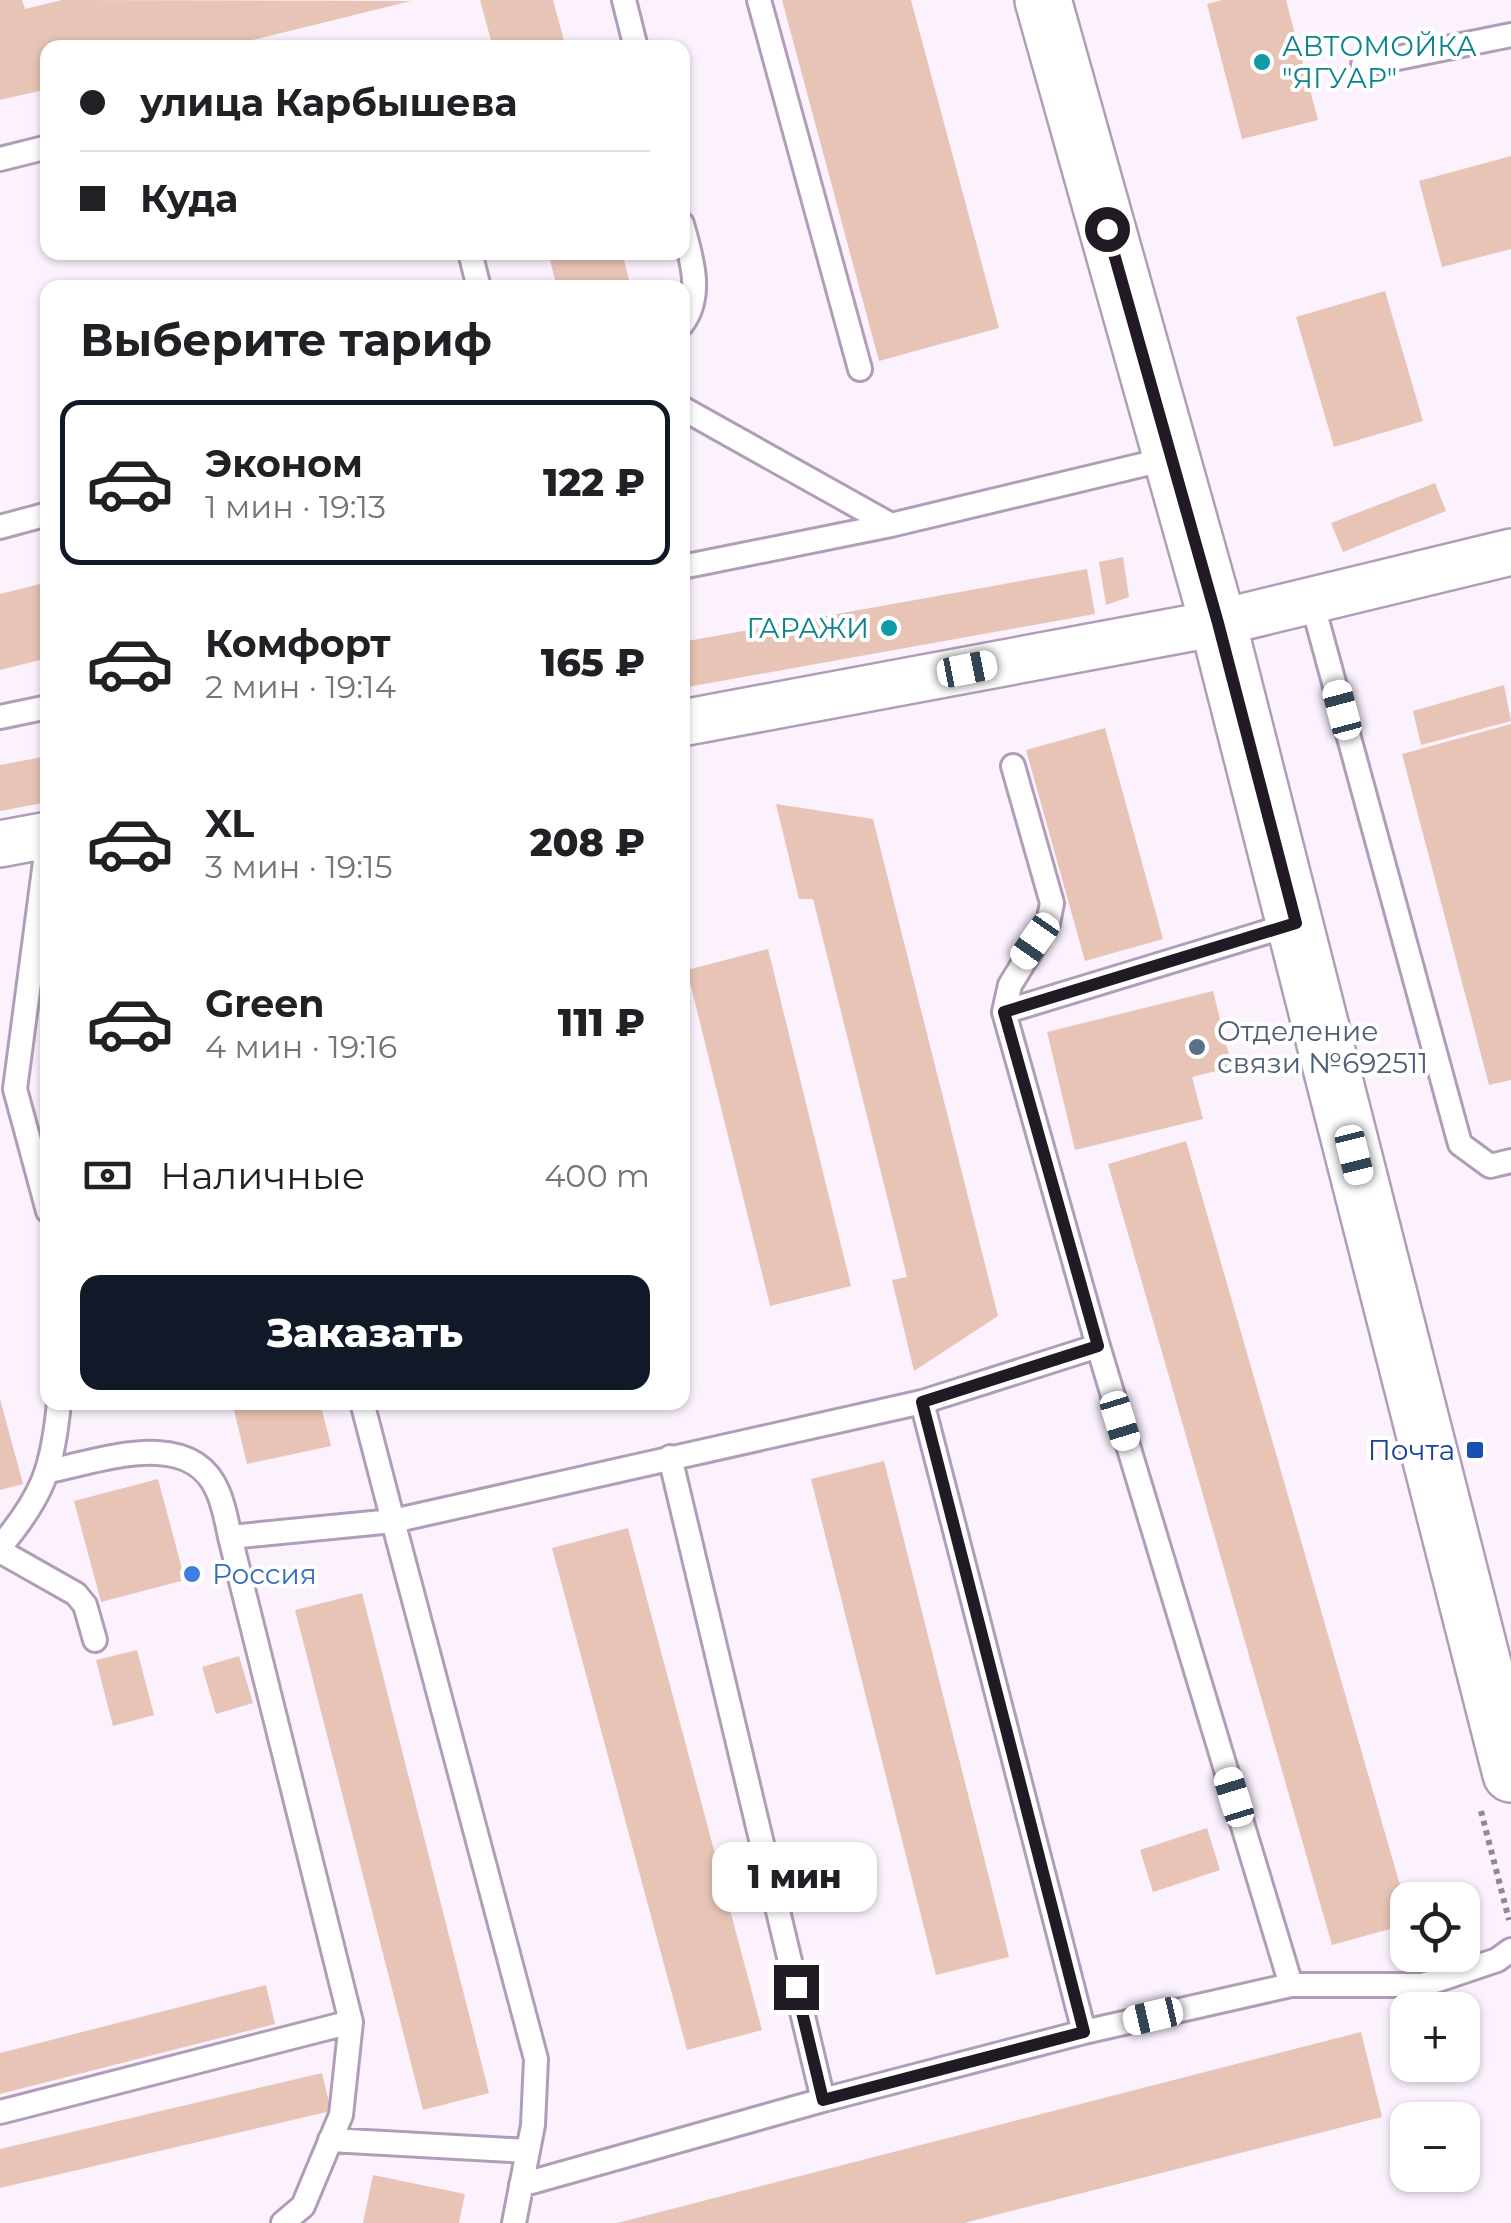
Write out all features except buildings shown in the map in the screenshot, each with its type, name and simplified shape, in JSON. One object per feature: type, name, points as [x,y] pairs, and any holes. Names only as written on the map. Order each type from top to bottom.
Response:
[{"type":"street","points":[[1043,0],[1218,623],[1511,1774]]},
{"type":"street","points":[[690,722],[1218,623],[1510,555]]},
{"type":"street","points":[[0,844],[40,838]]},
{"type":"lane","points":[[624,0],[634,40]]},
{"type":"lane","points":[[759,0],[860,369]]},
{"type":"lane","points":[[1364,65],[1511,36]]},
{"type":"lane","points":[[0,159],[40,149]]},
{"type":"lane","points":[[690,254],[695,273],[690,314]]},
{"type":"lane","points":[[690,412],[892,525]]},
{"type":"lane","points":[[690,565],[892,525],[1171,458]]},
{"type":"lane","points":[[0,527],[40,516]]},
{"type":"lane","points":[[1312,602],[1460,1144],[1490,1166],[1511,1160]]},
{"type":"lane","points":[[0,717],[40,708]]},
{"type":"lane","points":[[1013,766],[1052,903],[1048,923],[1010,985],[1004,1012],[1098,1346],[1291,1985]]},
{"type":"lane","points":[[40,900],[16,1089],[40,1180]]},
{"type":"lane","points":[[1004,1012],[1296,923]]},
{"type":"lane","points":[[230,1537],[393,1521],[922,1402],[1098,1346]]},
{"type":"lane","points":[[922,1402],[1084,2032]]},
{"type":"lane","points":[[58,1410],[49,1471],[27,1515],[0,1549],[76,1594],[85,1604],[95,1640]]},
{"type":"lane","points":[[364,1410],[536,2059],[533,2125],[514,2223]]},
{"type":"lane","points":[[49,1471],[160,1450],[194,1462],[218,1488],[351,2022],[341,2116],[302,2206],[282,2223]]},
{"type":"lane","points":[[670,1457],[823,2100]]},
{"type":"lane","points":[[521,2185],[1084,2032],[1291,1985],[1423,1985],[1497,1960],[1511,1950]]},
{"type":"lane","points":[[0,2112],[351,2022]]},
{"type":"lane","points":[[330,2140],[528,2151]]},
{"type":"place","name":"АВТОМОЙКА \"ЯГУАР\"","points":[[1262,62]]},
{"type":"place","name":"ГАРАЖИ","points":[[889,628]]},
{"type":"place","name":"Отделение связи №692511","points":[[1197,1047]]},
{"type":"place","name":"Почта","points":[[1475,1450]]},
{"type":"place","name":"Россия","points":[[192,1574]]},
{"type":"route","points":[[796,1987],[823,2100],[1084,2032],[922,1402],[1098,1346],[1004,1012],[1296,923],[1218,623],[1107,229]]}]
